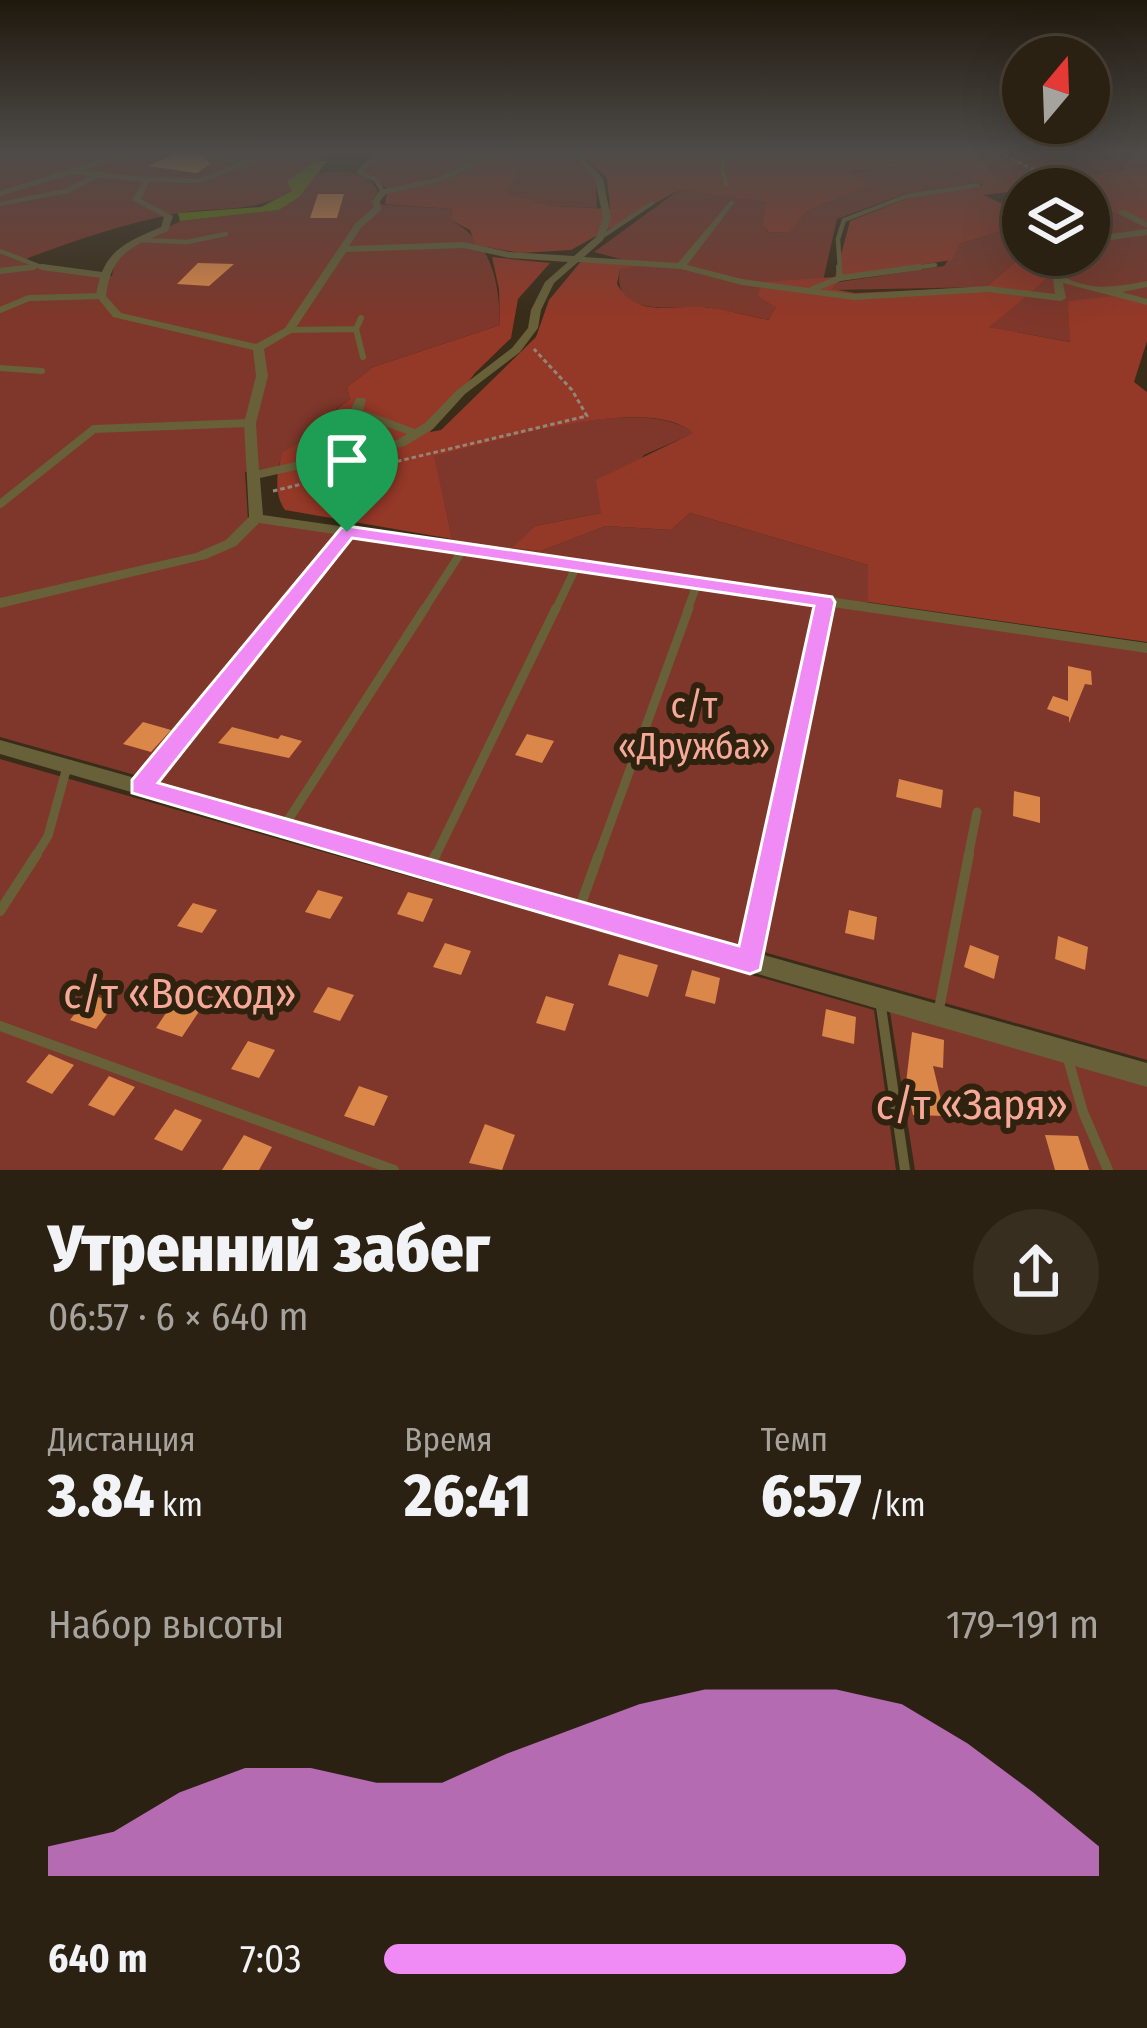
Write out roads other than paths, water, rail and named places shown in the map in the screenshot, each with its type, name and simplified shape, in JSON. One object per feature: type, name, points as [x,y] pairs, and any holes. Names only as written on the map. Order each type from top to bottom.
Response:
[{"type":"street","points":[[150,207],[169,216],[165,229],[119,249],[102,274],[101,296],[117,316],[257,348],[289,330],[378,207]]},
{"type":"street","points":[[254,475],[338,460],[418,434],[522,343],[533,328],[540,298],[574,256],[600,238],[607,218],[605,207]]},
{"type":"street","points":[[681,266],[727,207]]},
{"type":"street","points":[[1122,212],[1147,229]]},
{"type":"street","points":[[1110,236],[1147,229]]},
{"type":"street","points":[[343,249],[464,245],[509,255],[681,266],[742,282],[854,296],[988,289],[1061,298],[1057,280]]},
{"type":"street","points":[[1052,276],[1147,302]]},
{"type":"street","points":[[1114,290],[1147,284]]},
{"type":"street","points":[[0,603],[201,556],[231,543],[256,518],[250,423],[262,376],[257,348]]},
{"type":"street","points":[[361,400],[356,412],[418,434]]},
{"type":"street","points":[[256,518],[1147,648]]},
{"type":"street","points":[[0,747],[1147,1075]]},
{"type":"lane","points":[[600,238],[647,207]]},
{"type":"lane","points":[[840,278],[838,239],[844,220],[879,207]]},
{"type":"lane","points":[[138,240],[187,242],[226,233]]},
{"type":"lane","points":[[0,251],[41,266],[102,274]]},
{"type":"lane","points":[[813,289],[840,278],[934,265]]},
{"type":"lane","points":[[0,271],[41,266]]},
{"type":"lane","points":[[0,310],[29,298],[101,296]]},
{"type":"lane","points":[[361,318],[356,329],[363,357]]},
{"type":"lane","points":[[289,330],[356,329]]},
{"type":"lane","points":[[0,368],[42,371]]},
{"type":"lane","points":[[0,504],[94,429],[250,423]]},
{"type":"lane","points":[[141,787],[347,532]]},
{"type":"lane","points":[[283,828],[465,547]]},
{"type":"lane","points":[[428,869],[579,562]]},
{"type":"lane","points":[[578,912],[699,580]]},
{"type":"lane","points":[[750,962],[825,602]]},
{"type":"lane","points":[[0,911],[48,836],[67,766]]},
{"type":"lane","points":[[938,1015],[977,812]]},
{"type":"lane","points":[[880,998],[905,1170]]},
{"type":"lane","points":[[0,1026],[394,1170]]},
{"type":"lane","points":[[1066,1052],[1082,1112],[1108,1170]]},
{"type":"park label","name":"с/т «Дружба»","points":[[694,726]]},
{"type":"park label","name":"с/т «Восход»","points":[[180,994]]},
{"type":"park label","name":"с/т «Заря»","points":[[972,1105]]}]
